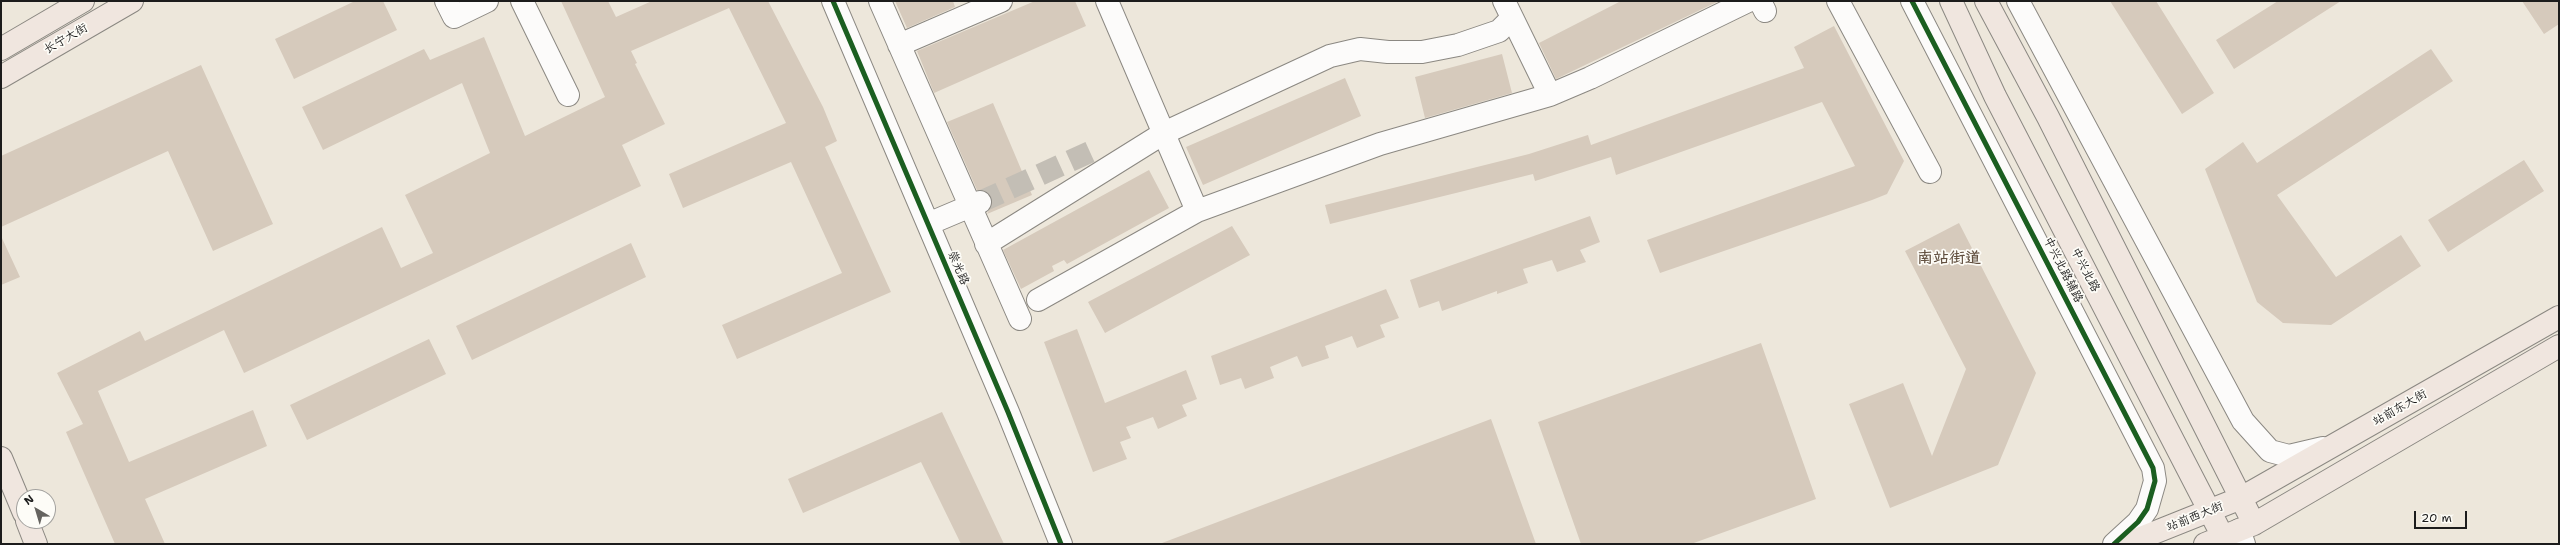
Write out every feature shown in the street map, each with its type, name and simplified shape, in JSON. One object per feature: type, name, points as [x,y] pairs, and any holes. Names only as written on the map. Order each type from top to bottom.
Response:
[{"type":"main road","name":"长宁大街","points":[[1,49],[83,1]]},
{"type":"main road","name":"长宁大街","points":[[1,78],[132,1]]},
{"type":"main road","name":"中兴北路","points":[[1951,1],[1996,96],[2211,512],[2233,536]]},
{"type":"main road","points":[[1986,1],[2052,124],[2241,498],[2233,536]]},
{"type":"main road","name":"站前东大街","points":[[2241,498],[2559,317]]},
{"type":"main road","points":[[2233,536],[2559,346]]},
{"type":"main road","points":[[1,458],[16,495]]},
{"type":"main road","name":"站前西大街","points":[[2126,544],[2211,512],[2241,498]]},
{"type":"main road","points":[[30,529],[36,544]]},
{"type":"street","points":[[446,1],[454,16],[487,1]]},
{"type":"street","points":[[522,1],[568,95]]},
{"type":"street","name":"崇光路","points":[[832,1],[1008,412],[1061,544]]},
{"type":"street","points":[[880,1],[899,45],[975,204],[986,244],[1020,320]]},
{"type":"street","points":[[899,45],[1001,1]]},
{"type":"street","points":[[1107,1],[1197,211]]},
{"type":"street","points":[[1838,1],[1930,172]]},
{"type":"street","name":"中兴北路辅路","points":[[1912,1],[2153,468],[2155,481],[2146,509],[2138,522],[2114,544]]},
{"type":"street","points":[[2018,1],[2243,421],[2270,451],[2290,456],[2332,446]]},
{"type":"street","points":[[1038,300],[1197,211],[1380,144],[1550,95],[1758,4]]},
{"type":"street","points":[[986,244],[1164,133],[1330,56],[1360,49],[1422,52],[1458,45],[1500,31],[1508,9]]},
{"type":"street","points":[[1508,9],[1550,95]]},
{"type":"street","points":[[928,224],[975,204]]},
{"type":"building","points":[[355,1],[383,1],[397,30],[294,79],[275,39]]},
{"type":"building","points":[[561,1],[608,1],[616,17],[652,1],[768,1],[823,107],[837,141],[825,147],[891,292],[737,359],[722,325],[842,273],[791,162],[683,208],[669,174],[786,123],[729,8],[631,51],[637,63],[635,64],[665,124],[622,145],[641,186],[244,373],[224,330],[98,391],[129,462],[253,410],[267,446],[145,499],[165,544],[115,544],[66,432],[83,424],[57,373],[140,331],[145,341],[382,227],[401,268],[433,253],[405,195],[490,153],[462,83],[323,150],[302,107],[424,49],[430,60],[484,37],[525,136],[605,97]]},
{"type":"building","points":[[895,1],[953,1],[955,7],[907,28]]},
{"type":"building","points":[[1035,1],[1075,1],[1086,26],[934,93],[917,51]]},
{"type":"building","points":[[1621,1],[1719,1],[1556,79],[1539,43]]},
{"type":"building","points":[[2110,1],[2156,1],[2214,93],[2182,114]]},
{"type":"building","points":[[2278,1],[2341,1],[2234,69],[2216,40]]},
{"type":"building","points":[[2522,1],[2559,1],[2559,24],[2544,34]]},
{"type":"building","points":[[1834,26],[1904,161],[1887,194],[1872,200],[1660,273],[1647,240],[1855,166],[1822,102],[1616,175],[1611,157],[1535,181],[1533,174],[1330,224],[1325,205],[1529,154],[1588,135],[1591,145],[1804,68],[1794,47]]},
{"type":"building","points":[[2431,49],[2453,81],[2277,195],[2336,277],[2401,235],[2421,266],[2331,325],[2283,323],[2257,302],[2205,169],[2243,142],[2257,163]]},
{"type":"building","points":[[1502,54],[1512,93],[1425,118],[1415,77]]},
{"type":"building","points":[[201,65],[273,224],[213,251],[168,151],[1,227],[1,156]]},
{"type":"building","points":[[1345,78],[1361,116],[1203,185],[1186,147]]},
{"type":"building","points":[[993,103],[1032,195],[987,214],[992,204],[991,197],[987,192],[977,190],[947,122]]},
{"type":"building","points":[[2524,160],[2544,191],[2448,252],[2428,220]]},
{"type":"building","points":[[1149,170],[1169,208],[1067,264],[1064,260],[1052,266],[1054,271],[1021,289],[1003,250]]},
{"type":"building","points":[[1590,216],[1600,242],[1580,250],[1586,262],[1557,272],[1552,260],[1523,269],[1528,283],[1497,294],[1497,291],[1442,311],[1439,301],[1419,308],[1410,280]]},
{"type":"building","points":[[1959,223],[2036,373],[1998,465],[1890,508],[1849,404],[1903,383],[1932,456],[1966,369],[1905,251]]},
{"type":"building","points":[[1232,226],[1250,255],[1105,333],[1088,302]]},
{"type":"building","points":[[1,236],[20,277],[1,285]]},
{"type":"building","points":[[631,243],[646,277],[472,360],[456,326]]},
{"type":"building","points":[[1386,289],[1399,318],[1380,325],[1385,337],[1357,348],[1352,336],[1325,346],[1329,358],[1302,367],[1297,356],[1270,367],[1274,378],[1245,389],[1241,378],[1220,385],[1211,356]]},
{"type":"building","points":[[1077,329],[1105,403],[1186,370],[1197,399],[1182,405],[1187,416],[1158,429],[1153,417],[1126,427],[1131,438],[1120,442],[1127,459],[1093,472],[1044,342]]},
{"type":"building","points":[[429,339],[446,374],[307,440],[290,405]]},
{"type":"building","points":[[1761,343],[1816,499],[1691,544],[1581,544],[1538,422]]},
{"type":"building","points":[[942,412],[1004,544],[961,544],[921,462],[803,513],[788,479]]},
{"type":"building","points":[[1491,419],[1536,544],[1162,544],[1162,543]]},
{"type":"tunnel","points":[[980,202],[1090,152]]},
{"type":"cycle path","points":[[833,1],[1008,412],[1061,544]]},
{"type":"cycle path","points":[[1912,1],[2153,468],[2155,481],[2147,509],[2138,522],[2114,544]]},
{"type":"district","name":"南站街道","points":[[1949,259]]}]
